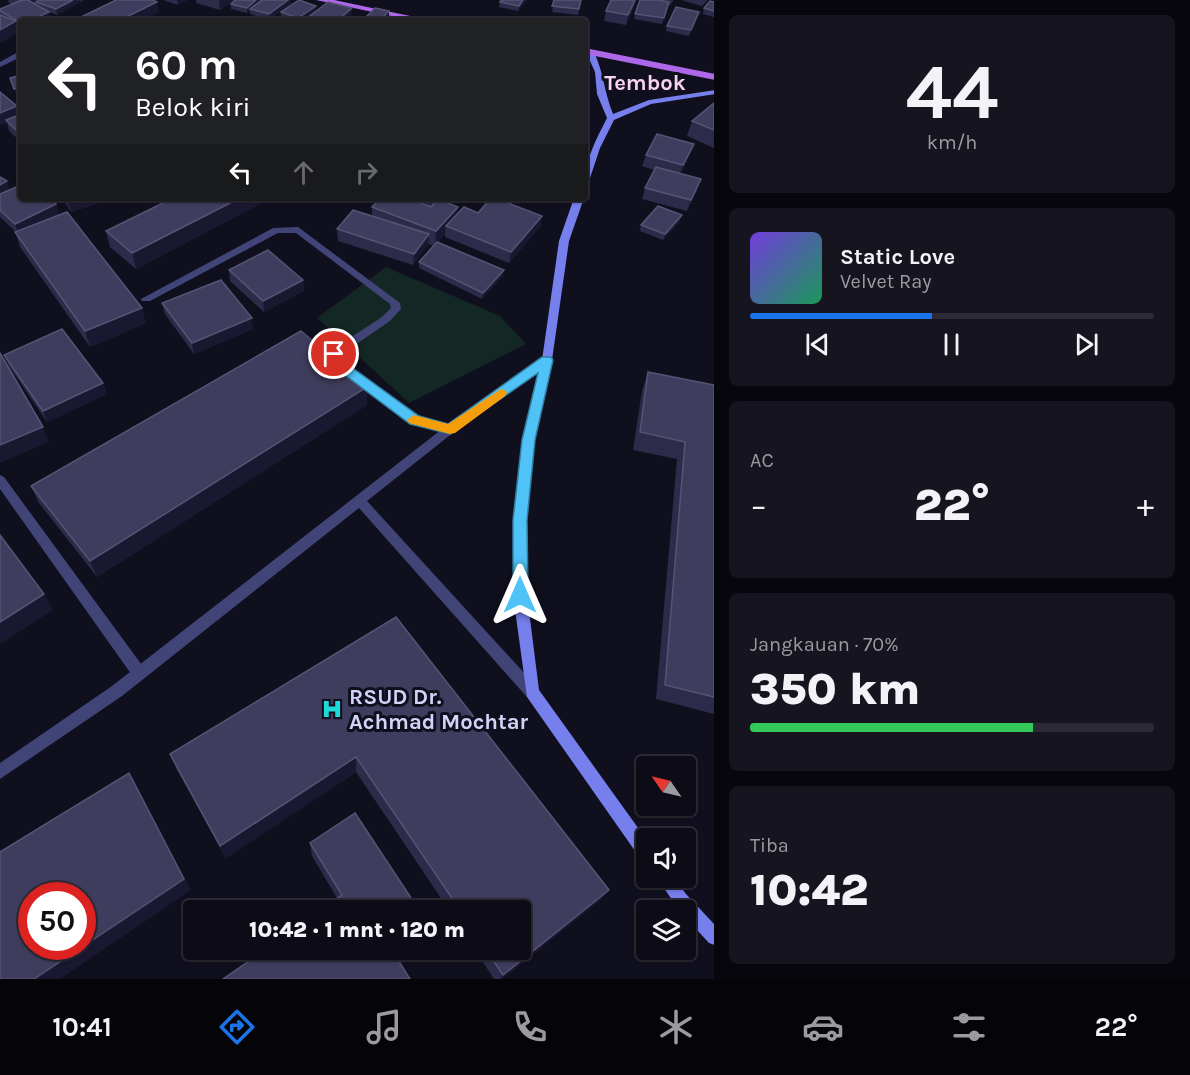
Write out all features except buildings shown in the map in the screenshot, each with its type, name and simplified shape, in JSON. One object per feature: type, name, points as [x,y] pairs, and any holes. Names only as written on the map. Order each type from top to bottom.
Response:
[{"type":"main road","points":[[320,0],[413,18]]},
{"type":"main road","points":[[588,51],[714,77]]},
{"type":"main road","points":[[588,51],[599,72],[601,94],[611,118]]},
{"type":"main road","points":[[588,172],[596,148],[611,118],[649,102],[714,92]]},
{"type":"main road","points":[[578,201],[564,241],[547,360],[529,440],[520,520],[520,595],[532,692],[636,838]]},
{"type":"main road","points":[[672,888],[714,937]]},
{"type":"street","points":[[0,65],[18,56]]},
{"type":"street","points":[[146,299],[276,230],[298,230],[395,303],[396,309],[386,319],[334,354],[333,360],[415,420],[450,429]]},
{"type":"street","points":[[0,772],[139,673],[450,429],[547,360]]},
{"type":"street","points":[[0,480],[139,673]]},
{"type":"street","points":[[360,501],[532,692]]},
{"type":"green space","points":[[386,267],[500,316],[526,344],[409,403],[317,318]]},
{"type":"slow traffic","points":[[414,420],[450,429],[501,393]]},
{"type":"place","name":"RSUD Dr. Achmad Mochtar","points":[[332,709]]},
{"type":"district","name":"Tembok","points":[[645,82]]},
{"type":"route","points":[[334,354],[333,360],[415,420],[450,429],[547,360],[529,440],[520,520],[520,595]]}]
